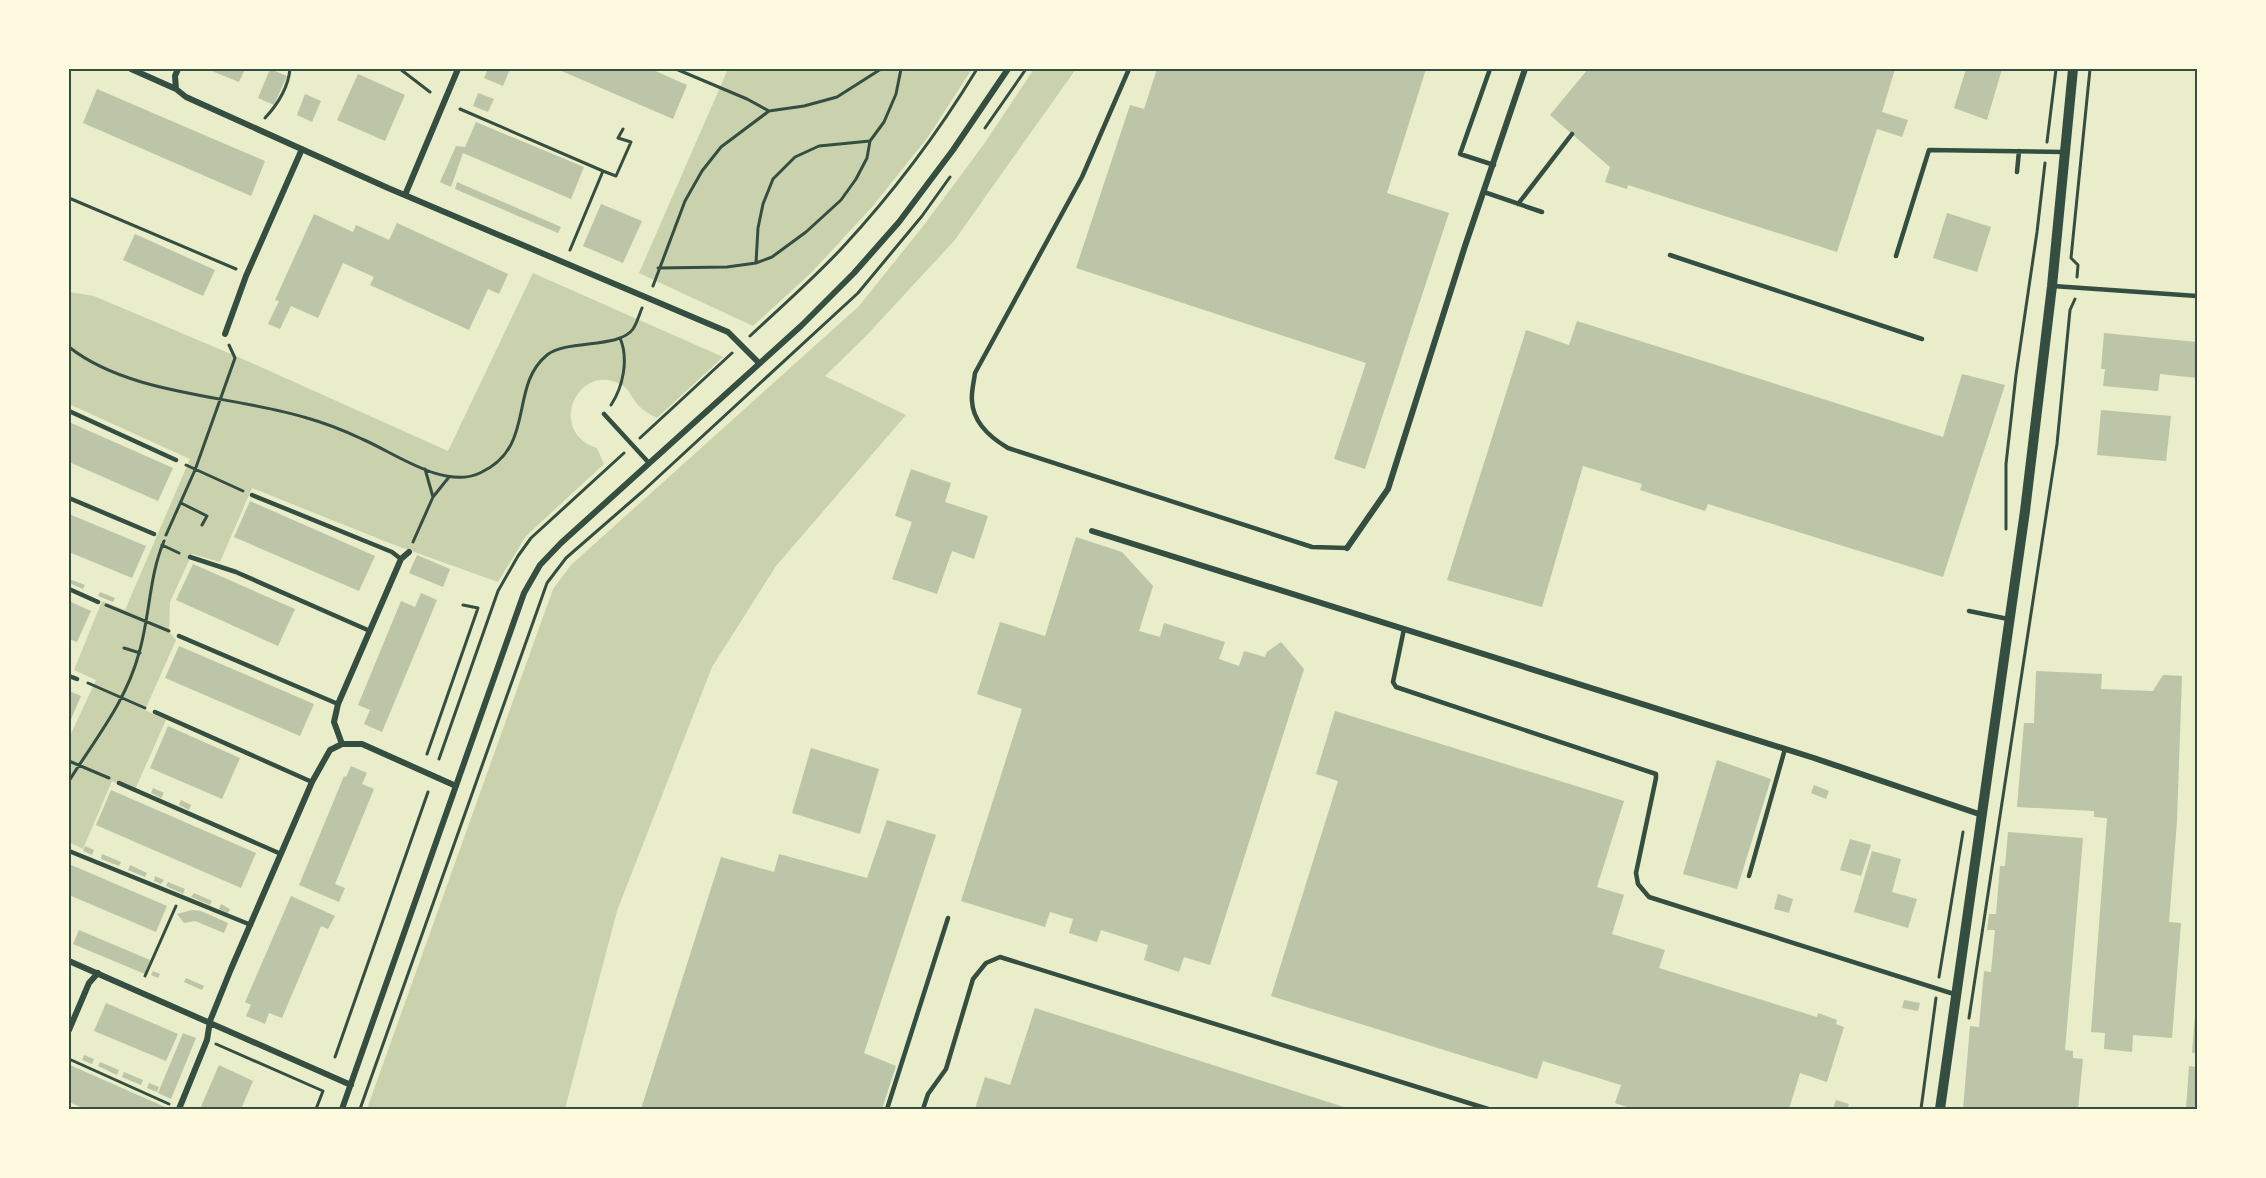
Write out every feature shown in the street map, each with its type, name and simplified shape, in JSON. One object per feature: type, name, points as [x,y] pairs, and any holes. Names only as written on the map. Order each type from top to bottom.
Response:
[{"type":"street","points":[[131,69],[176,88],[186,98],[405,195],[728,332],[759,363]]},
{"type":"street","points":[[176,88],[175,76],[178,69]]},
{"type":"street","points":[[405,195],[458,69]]},
{"type":"street","points":[[342,1109],[524,593],[540,565],[561,543],[801,326],[854,273],[899,222],[953,150],[1008,69]]},
{"type":"street","points":[[1347,548],[1388,489],[1525,69]]},
{"type":"street","points":[[1940,1109],[2010,619],[2052,286],[2073,69]]},
{"type":"street","points":[[225,334],[246,276],[302,149]]},
{"type":"street","points":[[1092,531],[1785,749],[1983,815]]},
{"type":"street","points":[[342,744],[334,722],[338,704],[401,559],[409,552]]},
{"type":"street","points":[[179,1109],[207,1040],[210,1021],[312,782],[330,750],[342,744],[362,744],[456,786]]},
{"type":"street","points":[[69,961],[210,1021],[351,1085]]},
{"type":"street","points":[[69,1030],[89,983],[98,973]]},
{"type":"lane","points":[[1129,69],[1082,177],[975,373],[972,402],[981,424],[993,439],[1008,447],[1312,547],[1347,548]]},
{"type":"lane","points":[[1491,69],[1460,154],[1494,165]]},
{"type":"lane","points":[[1518,204],[1572,134]]},
{"type":"lane","points":[[1896,256],[1929,150],[2064,152]]},
{"type":"lane","points":[[2017,172],[2019,151]]},
{"type":"lane","points":[[1484,192],[1542,212]]},
{"type":"lane","points":[[1670,255],[1922,339]]},
{"type":"lane","points":[[2052,286],[2197,296]]},
{"type":"lane","points":[[69,411],[176,460]]},
{"type":"lane","points":[[604,414],[649,463]]},
{"type":"lane","points":[[252,495],[392,552],[401,559]]},
{"type":"lane","points":[[69,498],[154,534]]},
{"type":"lane","points":[[190,557],[236,572],[370,631]]},
{"type":"lane","points":[[69,589],[98,602]]},
{"type":"lane","points":[[1969,611],[2010,619]]},
{"type":"lane","points":[[1404,629],[1393,682],[1396,687],[1656,774],[1636,873],[1638,884],[1649,897],[1957,995]]},
{"type":"lane","points":[[179,636],[338,704]]},
{"type":"lane","points":[[69,676],[77,679]]},
{"type":"lane","points":[[155,712],[312,782]]},
{"type":"lane","points":[[1749,876],[1785,749]]},
{"type":"lane","points":[[119,783],[281,854]]},
{"type":"lane","points":[[69,850],[251,924]]},
{"type":"lane","points":[[888,1109],[948,918]]},
{"type":"lane","points":[[923,1109],[928,1094],[946,1069],[973,979],[986,963],[1000,957],[1488,1109]]},
{"type":"path","points":[[265,118],[278,105],[290,69]]},
{"type":"path","points":[[400,69],[430,92]]},
{"type":"path","points":[[676,69],[747,99],[769,111]]},
{"type":"path","points":[[69,347],[109,370],[140,381],[307,417],[362,438],[425,469],[449,477],[465,478],[478,474],[492,467],[513,444],[526,390],[532,376],[548,355],[558,349],[620,338],[632,331],[685,201],[702,171],[720,147],[769,111],[804,106],[837,97],[881,69]]},
{"type":"path","points":[[658,267],[727,267],[756,263],[772,257],[798,238],[841,200],[856,180],[867,158],[870,141],[884,122],[896,94],[901,69]]},
{"type":"path","points":[[439,759],[498,591],[531,538],[801,289],[842,248],[930,141],[977,69]]},
{"type":"path","points":[[982,131],[1026,69]]},
{"type":"path","points":[[2006,536],[2006,464],[2056,69]]},
{"type":"path","points":[[1968,1026],[2057,444],[2070,310],[2074,303],[2076,288],[2078,265],[2072,258],[2090,69]]},
{"type":"path","points":[[460,109],[616,176],[631,142],[618,138],[622,129]]},
{"type":"path","points":[[756,263],[758,228],[763,204],[773,179],[795,157],[819,146],[870,141]]},
{"type":"path","points":[[360,1109],[547,583],[566,558],[643,491],[858,292],[922,216],[956,169]]},
{"type":"path","points":[[570,250],[603,171]]},
{"type":"path","points":[[69,198],[246,276]]},
{"type":"path","points":[[604,414],[619,393],[621,384],[624,362],[620,338]]},
{"type":"path","points":[[69,781],[123,698],[140,653],[154,570],[162,545],[195,470],[234,358]]},
{"type":"path","points":[[176,460],[252,495]]},
{"type":"path","points":[[425,469],[433,497]]},
{"type":"path","points":[[409,552],[433,497],[449,477]]},
{"type":"path","points":[[181,504],[207,516],[202,525]]},
{"type":"path","points":[[162,545],[190,557]]},
{"type":"path","points":[[98,602],[179,636]]},
{"type":"path","points":[[427,754],[478,608],[464,604]]},
{"type":"path","points":[[124,648],[140,653]]},
{"type":"path","points":[[77,679],[155,712]]},
{"type":"path","points":[[69,761],[119,783]]},
{"type":"path","points":[[335,1057],[428,792]]},
{"type":"path","points":[[1921,1109],[1937,989],[1966,811]]},
{"type":"path","points":[[145,976],[180,896]]},
{"type":"path","points":[[207,1040],[323,1091],[316,1109]]},
{"type":"path","points":[[69,1059],[179,1109]]},
{"type":"green space","points":[[728,69],[972,69],[928,137],[872,207],[811,273],[753,326],[639,273]]},
{"type":"green space","points":[[1034,69],[1076,69],[954,241],[866,336],[825,376],[906,415],[776,566],[712,667],[617,911],[565,1109],[367,1109],[553,589],[571,565],[859,306],[924,225],[984,144]]},
{"type":"green space","points":[[533,273],[723,357],[657,418],[640,407],[620,384],[605,380],[592,382],[581,390],[574,401],[571,414],[573,428],[582,439],[597,448],[604,464],[526,536],[498,582],[392,544],[252,488],[220,562],[192,554],[170,602],[169,632],[176,640],[145,710],[166,720],[134,792],[112,781],[83,849],[69,842],[69,738],[96,680],[74,670],[102,601],[125,610],[190,459],[69,404],[69,292],[94,296],[245,360],[448,451]]},
{"type":"building","points":[[207,69],[245,69],[239,82]]},
{"type":"building","points":[[270,69],[287,76],[274,105],[258,98]]},
{"type":"building","points":[[488,69],[510,69],[503,86],[484,78]]},
{"type":"building","points":[[557,69],[651,69],[687,85],[673,119]]},
{"type":"building","points":[[1157,69],[1426,69],[1387,193],[1449,213],[1365,469],[1334,459],[1366,363],[1076,268],[1130,105],[1144,109]]},
{"type":"building","points":[[1588,69],[1895,69],[1882,112],[1908,120],[1902,137],[1877,129],[1837,252],[1628,185],[1627,189],[1605,182],[1610,167],[1550,115]]},
{"type":"building","points":[[1966,69],[2002,69],[1987,120],[1954,108]]},
{"type":"building","points":[[358,74],[405,95],[385,141],[337,120]]},
{"type":"building","points":[[97,89],[265,161],[251,196],[83,123]]},
{"type":"building","points":[[478,93],[494,99],[488,112],[473,106]]},
{"type":"building","points":[[305,94],[321,101],[312,122],[297,115]]},
{"type":"building","points":[[476,122],[584,167],[571,199],[463,153],[451,187],[440,182],[456,146],[465,147]]},
{"type":"building","points":[[457,182],[561,227],[558,233],[455,189]]},
{"type":"building","points":[[601,204],[642,221],[623,263],[583,246]]},
{"type":"building","points":[[1947,213],[1991,227],[1977,272],[1933,258]]},
{"type":"building","points":[[314,214],[353,232],[356,225],[389,240],[397,223],[508,274],[499,294],[488,289],[469,330],[370,285],[374,277],[343,263],[318,318],[291,306],[280,329],[268,324],[279,301],[275,300]]},
{"type":"building","points":[[135,234],[215,270],[203,296],[123,260]]},
{"type":"building","points":[[1577,321],[1943,437],[1962,374],[2005,385],[1943,577],[1708,504],[1705,511],[1640,490],[1642,484],[1583,466],[1542,607],[1447,580],[1526,330],[1569,345]]},
{"type":"building","points":[[2104,333],[2197,342],[2197,378],[2160,374],[2158,391],[2103,386],[2105,369],[2101,369]]},
{"type":"building","points":[[2101,410],[2171,416],[2166,461],[2097,455]]},
{"type":"building","points":[[69,422],[173,468],[158,501],[69,462]]},
{"type":"building","points":[[911,469],[951,483],[945,502],[988,516],[974,559],[952,551],[937,594],[892,579],[912,522],[895,516]]},
{"type":"building","points":[[250,501],[375,556],[359,591],[234,537]]},
{"type":"building","points":[[69,514],[146,546],[132,578],[69,552]]},
{"type":"building","points":[[1076,537],[1122,552],[1153,586],[1139,631],[1160,637],[1164,623],[1225,642],[1219,659],[1239,666],[1244,651],[1265,657],[1267,652],[1281,642],[1304,669],[1210,965],[1184,957],[1179,972],[1144,960],[1148,945],[1101,930],[1097,942],[1069,933],[1073,919],[1050,912],[1045,927],[961,901],[1022,709],[977,694],[1000,622],[1045,636]]},
{"type":"building","points":[[417,555],[450,569],[443,587],[409,573]]},
{"type":"building","points":[[193,564],[295,609],[278,646],[176,600]]},
{"type":"building","points":[[69,579],[85,585],[83,589],[69,583]]},
{"type":"building","points":[[100,592],[115,598],[113,602],[98,596]]},
{"type":"building","points":[[421,593],[437,600],[382,732],[364,724],[370,710],[358,705],[401,601],[415,607]]},
{"type":"building","points":[[69,601],[91,611],[77,642],[69,639]]},
{"type":"building","points":[[179,646],[314,704],[300,736],[165,678]]},
{"type":"building","points":[[2036,671],[2102,674],[2101,689],[2153,691],[2163,675],[2182,676],[2177,821],[2169,922],[2181,923],[2172,1038],[2133,1035],[2132,1052],[2104,1049],[2105,1033],[2091,1032],[2107,818],[2094,817],[2094,811],[2017,807],[2024,723],[2034,723]]},
{"type":"building","points":[[69,691],[81,696],[69,724]]},
{"type":"building","points":[[1335,711],[1624,801],[1597,887],[1624,895],[1612,934],[1665,950],[1659,968],[1817,1017],[1818,1013],[1837,1020],[1836,1024],[1844,1027],[1827,1082],[1800,1073],[1789,1109],[1633,1109],[1615,1103],[1621,1085],[1543,1061],[1537,1079],[1271,996],[1338,781],[1316,774]]},
{"type":"building","points":[[168,726],[240,758],[222,799],[150,768]]},
{"type":"building","points":[[811,748],[879,769],[860,834],[792,813]]},
{"type":"building","points":[[1717,760],[1771,779],[1737,889],[1683,874]]},
{"type":"building","points":[[351,766],[367,773],[362,784],[374,789],[335,884],[345,888],[339,902],[299,885],[344,776],[346,777]]},
{"type":"building","points":[[1814,785],[1829,791],[1826,799],[1811,793]]},
{"type":"building","points":[[153,788],[164,793],[161,798],[151,793]]},
{"type":"building","points":[[111,790],[256,853],[241,888],[96,825]]},
{"type":"building","points":[[181,800],[191,805],[189,810],[179,805]]},
{"type":"building","points":[[887,820],[936,835],[864,1053],[896,1066],[882,1109],[641,1109],[721,857],[774,872],[779,854],[867,878]]},
{"type":"building","points":[[2008,832],[2083,838],[2065,1050],[2073,1051],[2073,1058],[2083,1059],[2078,1109],[1963,1109],[1970,1026],[1979,1027],[1984,971],[1991,972],[1995,930],[1987,930],[1989,914],[1996,914],[2000,866],[2005,866]]},
{"type":"building","points":[[1850,839],[1871,845],[1861,876],[1840,870]]},
{"type":"building","points":[[85,846],[94,850],[92,855],[83,851]]},
{"type":"building","points":[[1872,851],[1901,859],[1892,892],[1917,899],[1908,928],[1854,912]]},
{"type":"building","points":[[102,854],[121,862],[119,866],[101,859]]},
{"type":"building","points":[[69,864],[167,906],[156,932],[69,895]]},
{"type":"building","points":[[130,865],[147,873],[145,877],[128,870]]},
{"type":"building","points":[[155,876],[164,880],[161,884],[154,881]]},
{"type":"building","points":[[168,882],[185,889],[183,894],[166,886]]},
{"type":"building","points":[[194,893],[212,901],[210,905],[191,897]]},
{"type":"building","points":[[1778,894],[1793,899],[1789,913],[1774,909]]},
{"type":"building","points":[[291,896],[335,916],[328,929],[321,926],[282,1018],[269,1013],[265,1024],[246,1016],[251,1005],[245,1002]]},
{"type":"building","points":[[221,904],[230,909],[228,913],[219,909]]},
{"type":"building","points":[[192,910],[201,911],[228,923],[224,933],[195,921],[184,923],[177,914]]},
{"type":"building","points":[[79,930],[150,960],[145,974],[73,944]]},
{"type":"building","points":[[153,971],[160,974],[158,978],[151,975]]},
{"type":"building","points":[[186,978],[204,986],[202,990],[184,982]]},
{"type":"building","points":[[1904,1000],[1920,1003],[1918,1011],[1902,1008]]},
{"type":"building","points":[[106,1003],[178,1034],[166,1061],[94,1031]]},
{"type":"building","points":[[1035,1008],[1350,1109],[975,1109],[985,1077],[1010,1085]]},
{"type":"building","points":[[2195,1016],[2197,1016],[2197,1053],[2192,1053]]},
{"type":"building","points":[[183,1033],[196,1038],[171,1099],[158,1093]]},
{"type":"building","points":[[84,1055],[94,1059],[92,1064],[82,1060]]},
{"type":"building","points":[[100,1062],[119,1070],[117,1075],[98,1066]]},
{"type":"building","points":[[70,1065],[165,1107],[164,1109],[85,1109],[69,1102]]},
{"type":"building","points":[[219,1065],[253,1081],[241,1109],[200,1109]]},
{"type":"building","points":[[2189,1066],[2197,1067],[2197,1109],[2186,1109]]},
{"type":"building","points":[[124,1072],[143,1080],[141,1085],[122,1077]]},
{"type":"building","points":[[149,1083],[159,1087],[157,1092],[147,1088]]},
{"type":"building","points":[[1836,1100],[1849,1104],[1847,1109],[1833,1109]]}]
